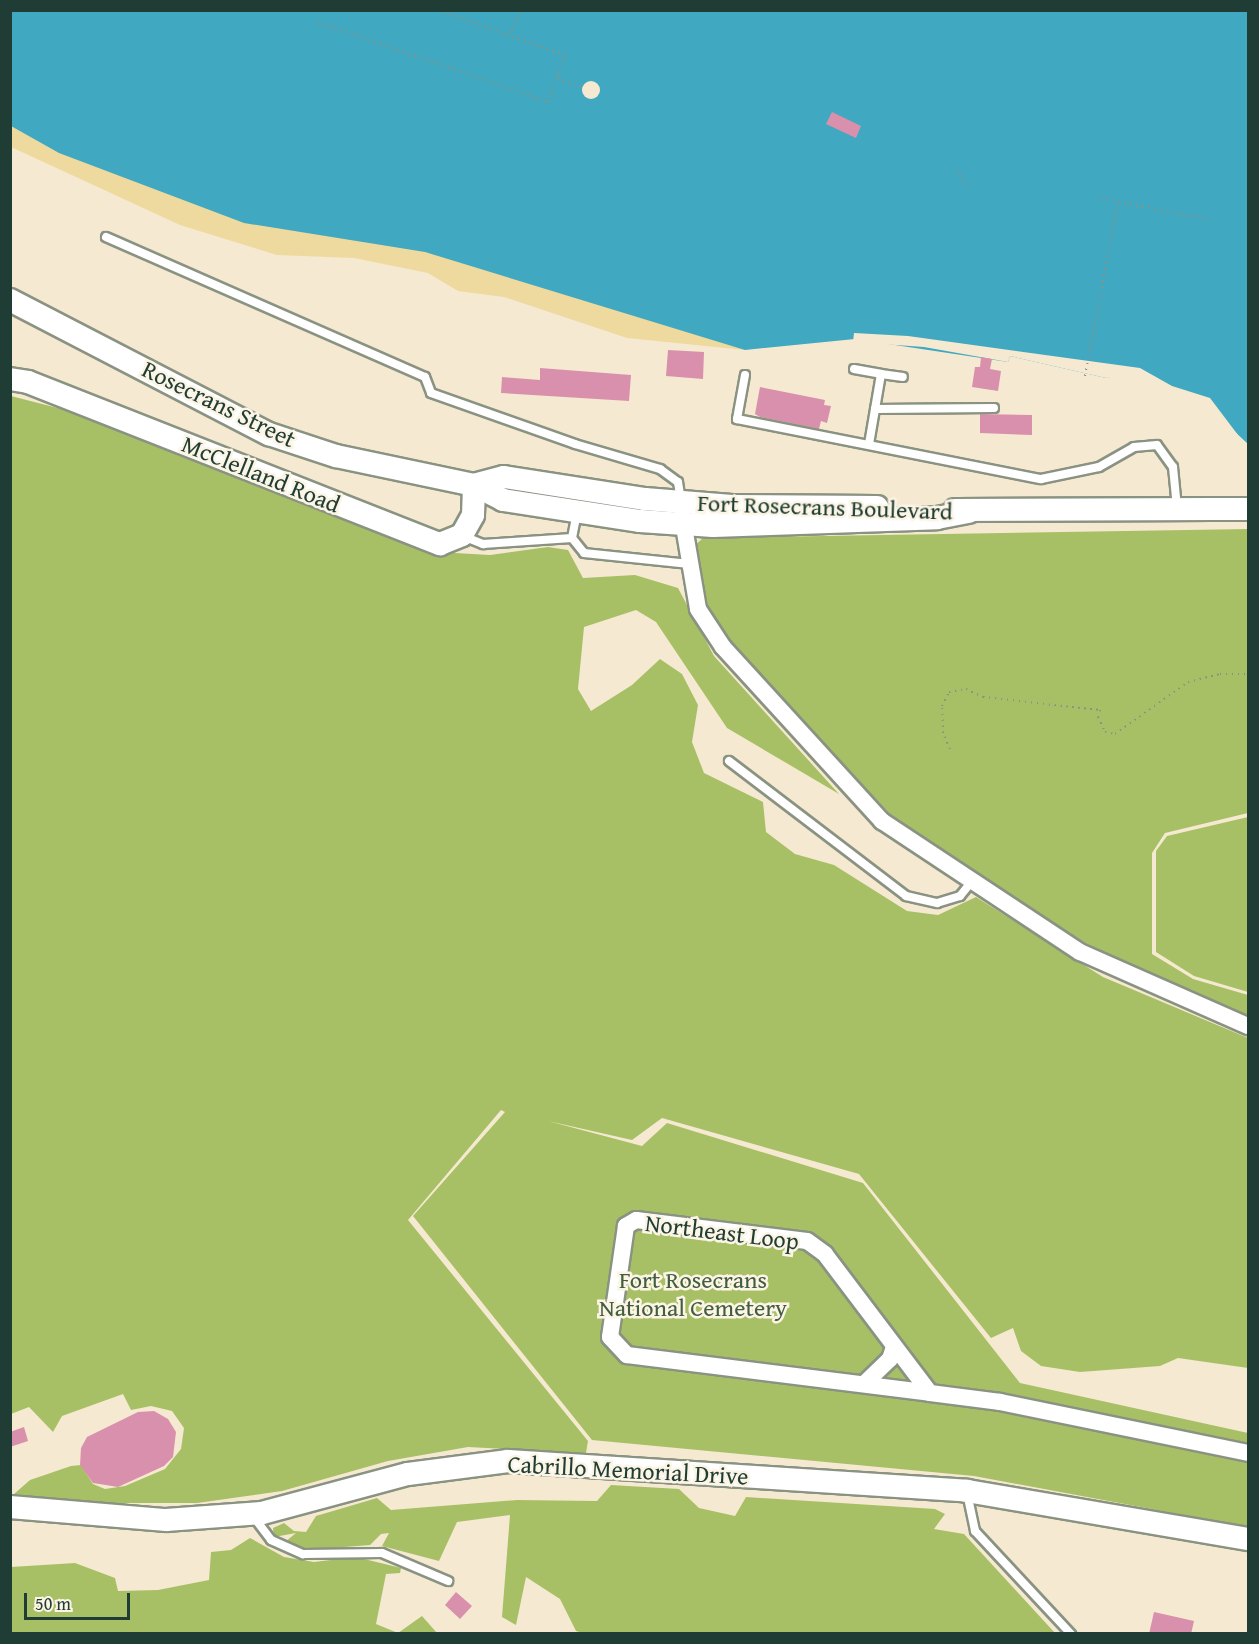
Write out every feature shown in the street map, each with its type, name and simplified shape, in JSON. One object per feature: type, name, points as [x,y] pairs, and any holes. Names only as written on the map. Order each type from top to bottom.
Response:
[{"type":"street","name":"Rosecrans Street","points":[[10,300],[269,434],[336,456],[474,485],[503,500],[576,513],[682,513]]},
{"type":"street","name":"McClelland Road","points":[[10,379],[38,385],[409,534],[440,544],[462,535]]},
{"type":"street","name":"Rosecrans Street","points":[[474,485],[504,477],[682,513]]},
{"type":"street","points":[[462,535],[473,515],[474,485]]},
{"type":"street","name":"Fort Rosecrans Boulevard","points":[[682,513],[939,508],[969,512],[1248,509]]},
{"type":"street","points":[[682,513],[698,609],[723,647],[882,821],[1080,952],[1248,1026]]},
{"type":"street","name":"Northeast Loop","points":[[636,1220],[807,1241],[825,1254],[930,1393],[627,1355],[610,1336],[626,1226],[636,1220]]},
{"type":"street","points":[[864,1384],[890,1359],[892,1344]]},
{"type":"street","points":[[930,1393],[1000,1402],[1248,1453]]},
{"type":"street","name":"Cabrillo Memorial Drive","points":[[10,1508],[166,1520],[250,1513],[408,1474],[508,1461],[967,1491],[1248,1539]]},
{"type":"lane","points":[[106,237],[425,377],[431,393],[575,444],[660,469],[678,482],[682,513]]},
{"type":"lane","points":[[854,369],[903,377]]},
{"type":"lane","points":[[869,444],[881,374]]},
{"type":"lane","points":[[745,375],[737,419],[1041,479],[1099,467],[1134,447],[1157,446],[1173,467],[1178,509]]},
{"type":"lane","points":[[875,409],[994,408]]},
{"type":"lane","points":[[576,513],[572,538],[584,553],[689,564]]},
{"type":"lane","points":[[462,535],[483,544],[572,538]]},
{"type":"lane","points":[[729,761],[906,896],[937,903],[960,896],[972,881]]},
{"type":"lane","points":[[967,1491],[975,1532],[1071,1634]]},
{"type":"lane","points":[[250,1513],[271,1540],[303,1554],[382,1553],[448,1581]]},
{"type":"path","points":[[318,22],[548,102],[565,55],[438,10]]},
{"type":"path","points":[[509,36],[521,10]]},
{"type":"path","points":[[557,78],[584,88]]},
{"type":"path","points":[[957,170],[968,188]]},
{"type":"path","points":[[1101,198],[1209,220]]},
{"type":"path","points":[[1085,376],[1118,202]]},
{"type":"path","points":[[950,749],[943,733],[942,706],[949,692],[966,689],[983,697],[1100,710],[1098,717],[1105,732],[1115,734],[1188,682],[1220,674],[1248,674]]},
{"type":"green space","name":"Fort Rosecrans National Cemetery","points":[[11,396],[77,413],[367,529],[438,552],[490,555],[548,547],[568,550],[583,578],[635,575],[678,588],[714,656],[839,794],[727,728],[656,622],[636,610],[584,627],[578,689],[591,711],[632,685],[660,659],[682,674],[698,705],[692,742],[704,773],[763,802],[766,832],[795,854],[834,865],[907,911],[938,915],[976,897],[1103,977],[1248,1038],[1248,1368],[1178,1358],[1160,1366],[1080,1372],[1041,1366],[1021,1351],[1013,1328],[991,1338],[859,1174],[662,1118],[632,1140],[548,1121],[642,1146],[667,1123],[863,1183],[1020,1383],[1248,1433],[1248,1527],[974,1476],[592,1440],[413,1216],[505,1112],[501,1110],[408,1220],[588,1441],[586,1453],[468,1447],[388,1461],[282,1491],[197,1503],[87,1503],[14,1494],[30,1480],[71,1466],[81,1465],[93,1484],[105,1489],[125,1486],[165,1469],[181,1449],[184,1428],[172,1411],[151,1406],[131,1410],[123,1394],[62,1416],[53,1432],[29,1407],[11,1414]]},
{"type":"green space","points":[[1248,529],[1248,813],[1165,833],[1152,853],[1152,954],[1193,979],[1248,995],[1248,1017],[1130,967],[1075,937],[891,815],[742,658],[716,623],[705,598],[695,545],[703,538]]},
{"type":"green space","points":[[1248,817],[1248,992],[1194,976],[1156,952],[1156,851],[1167,836]]},
{"type":"green space","points":[[611,1485],[679,1489],[699,1508],[735,1516],[746,1497],[935,1509],[945,1514],[934,1529],[964,1534],[1055,1633],[583,1633],[576,1631],[560,1599],[526,1577],[516,1625],[502,1617],[510,1515],[457,1522],[439,1561],[382,1546],[389,1533],[381,1534],[370,1545],[306,1550],[285,1542],[296,1533],[274,1537],[273,1528],[284,1523],[294,1531],[306,1532],[316,1516],[377,1498],[391,1510],[517,1500],[597,1501]]},
{"type":"green space","points":[[250,1538],[284,1557],[314,1562],[356,1557],[401,1568],[400,1573],[386,1574],[376,1624],[398,1633],[422,1616],[437,1633],[11,1634],[11,1567],[75,1563],[115,1578],[118,1591],[158,1590],[209,1580],[211,1552],[231,1550]]},
{"type":"sand","points":[[10,57],[736,325],[745,350],[627,338],[504,297],[458,291],[428,273],[354,258],[277,255],[180,225],[11,147]]},
{"type":"water","points":[[11,11],[1248,11],[1248,444],[1205,404],[1129,373],[1106,378],[1010,356],[1008,362],[855,339],[745,350],[425,252],[244,223],[59,153],[11,126]]},
{"type":"pier","points":[[591,81],[597,84],[600,90],[597,96],[591,99],[585,96],[582,90],[585,84]]},
{"type":"pier","points":[[854,333],[908,336],[1140,368],[1172,386],[1210,398],[1238,435],[1235,439],[1203,406],[1128,376],[1106,378],[1010,356],[1008,362],[924,347],[853,342]]},
{"type":"building","points":[[832,112],[861,126],[856,138],[826,124]]},
{"type":"building","points":[[668,350],[704,352],[703,379],[666,376]]},
{"type":"building","points":[[981,357],[992,359],[990,369],[1001,371],[998,391],[972,387],[975,367],[980,367]]},
{"type":"building","points":[[540,368],[631,375],[629,401],[501,393],[502,377],[540,380]]},
{"type":"building","points":[[760,387],[825,400],[824,405],[831,406],[827,423],[821,421],[819,429],[760,417],[755,414]]},
{"type":"building","points":[[980,414],[1032,415],[1032,435],[980,433]]},
{"type":"building","points":[[154,1411],[168,1419],[176,1432],[173,1457],[164,1466],[118,1487],[93,1483],[80,1465],[81,1448],[87,1437],[138,1412]]},
{"type":"building","points":[[24,1427],[28,1441],[10,1447],[10,1432]]},
{"type":"building","points":[[456,1592],[472,1606],[460,1619],[445,1605]]},
{"type":"building","points":[[1154,1612],[1194,1621],[1191,1634],[1149,1634]]}]
